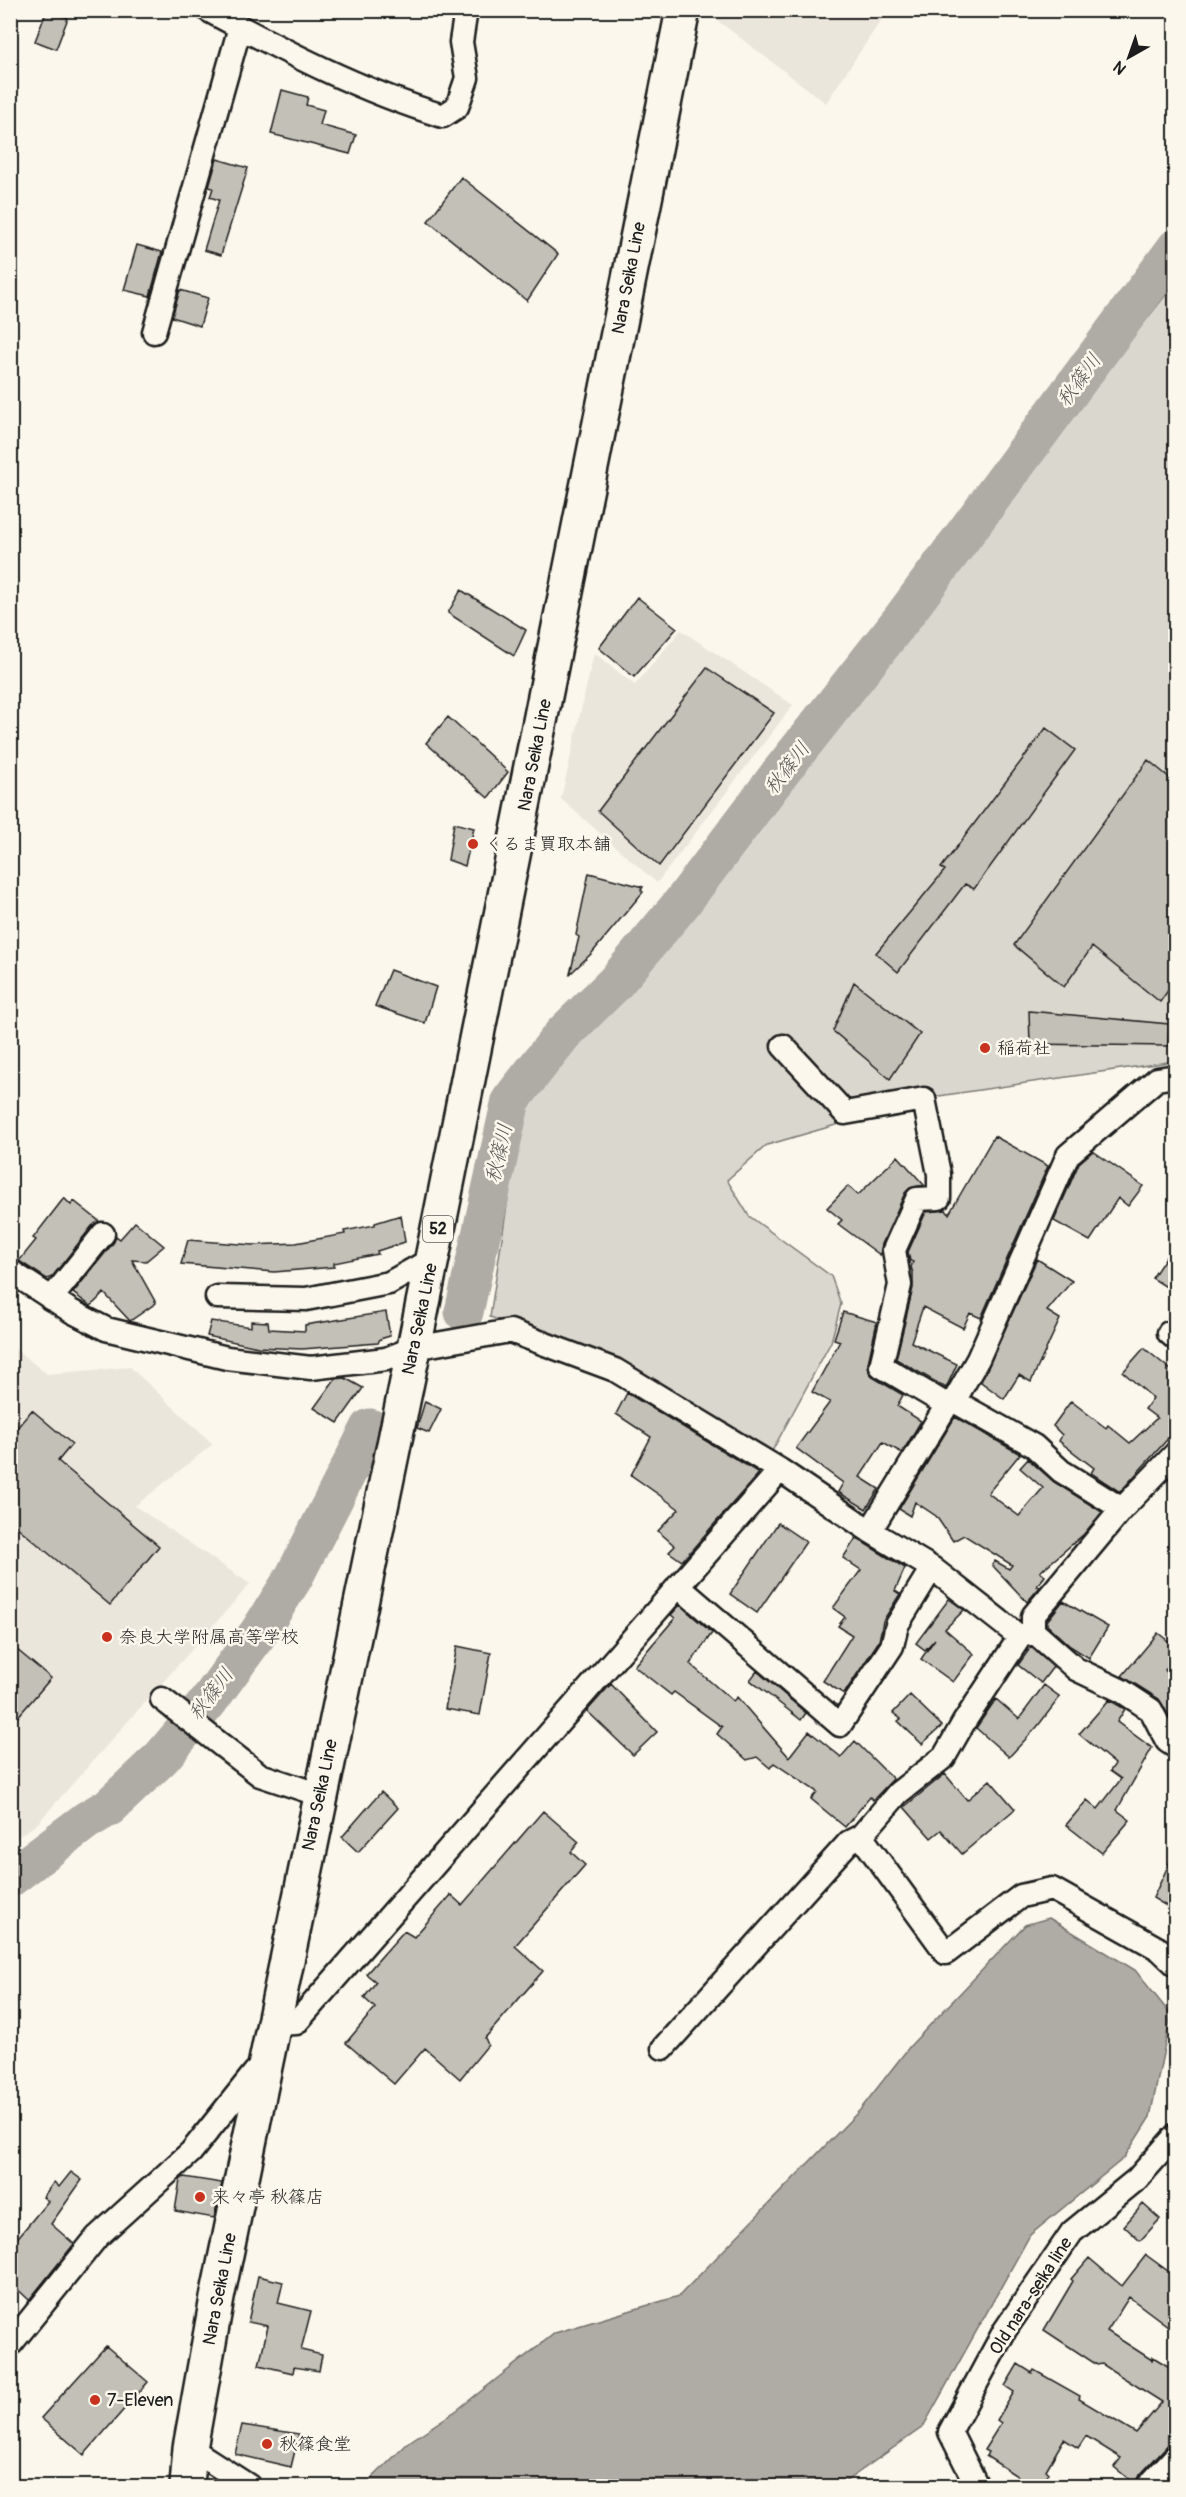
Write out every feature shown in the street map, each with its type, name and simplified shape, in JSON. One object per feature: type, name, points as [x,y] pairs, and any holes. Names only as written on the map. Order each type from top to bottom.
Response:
[{"type":"main road","name":"Nara Seika Line","points":[[186,2487],[190,2448],[217,2298],[414,1348],[683,10]]},
{"type":"street","points":[[208,10],[275,46],[394,101],[443,116],[457,107],[467,78],[461,42],[466,10]]},
{"type":"street","points":[[154,332],[240,27]]},
{"type":"street","points":[[783,1046],[845,1113],[924,1099],[939,1174],[939,1198],[917,1199],[894,1250],[900,1285],[881,1366],[1034,1446],[1061,1471],[1122,1509]]},
{"type":"street","points":[[870,1531],[978,1359],[1068,1155],[1157,1079],[1176,1076]]},
{"type":"street","points":[[51,1299],[103,1234]]},
{"type":"street","points":[[217,1297],[306,1299],[389,1283],[432,1259]]},
{"type":"street","points":[[10,1271],[51,1299],[106,1329],[227,1358],[311,1368],[386,1359],[414,1348],[510,1331],[615,1370],[780,1470],[870,1531],[932,1568],[1076,1669],[1122,1691],[1151,1710],[1167,1741],[1176,1747]]},
{"type":"street","points":[[663,2048],[849,1842],[861,1836],[898,1793],[944,1757],[1026,1634],[1033,1616],[1122,1509],[1176,1453]]},
{"type":"street","points":[[273,2024],[296,2023],[780,1470]]},
{"type":"street","points":[[678,1586],[840,1725],[892,1646],[897,1625],[932,1568]]},
{"type":"street","points":[[168,1703],[260,1775],[320,1795]]},
{"type":"street","points":[[861,1836],[946,1953],[1022,1896],[1052,1889],[1159,1949],[1176,1965]]},
{"type":"street","points":[[10,2345],[97,2237],[191,2152],[255,2072],[266,2065]]},
{"type":"street","name":"Old nara-seika line","points":[[977,2487],[951,2432],[1005,2330],[1072,2232],[1137,2179],[1174,2142]]},
{"type":"street","points":[[190,2448],[249,2487]]},
{"type":"street","points":[[1148,2487],[1176,2456]]},
{"type":"shaded area","points":[[705,11],[887,11],[826,103]]},
{"type":"shaded area","points":[[1175,283],[1175,1061],[932,1097],[767,1145],[727,1180],[749,1216],[831,1276],[841,1304],[831,1342],[771,1453],[611,1361],[490,1317],[522,1106],[531,1087],[646,959]]},
{"type":"shaded area","points":[[681,630],[793,705],[657,883],[561,799],[594,653],[635,685]]},
{"type":"shaded area","name":"奈良大学附属高等学校","points":[[10,1345],[47,1374],[130,1367],[213,1444],[135,1506],[250,1584],[36,1825],[11,1841]]},
{"type":"shaded area","points":[[1049,1918],[1135,1970],[1171,2015],[1150,2117],[1124,2158],[1030,2235],[923,2427],[839,2486],[364,2486],[409,2442],[457,2410],[555,2333],[679,2296],[860,2110],[910,2046],[1025,1925]]},
{"type":"building","points":[[47,10],[68,18],[56,49],[35,41]]},
{"type":"building","points":[[282,90],[308,97],[306,105],[324,110],[320,125],[356,135],[350,154],[271,134]]},
{"type":"building","points":[[217,159],[248,168],[221,255],[204,250],[219,200],[210,197],[213,188],[209,187]]},
{"type":"building","points":[[461,177],[558,254],[527,301],[428,221]]},
{"type":"building","points":[[137,245],[162,252],[150,296],[124,290]]},
{"type":"building","points":[[180,290],[208,298],[200,326],[172,317]]},
{"type":"building","points":[[461,590],[526,630],[514,656],[448,613]]},
{"type":"building","points":[[637,597],[677,628],[634,677],[599,648]]},
{"type":"building","points":[[707,668],[774,713],[659,866],[598,811]]},
{"type":"building","points":[[448,717],[508,772],[488,798],[426,743]]},
{"type":"building","points":[[1046,728],[1075,750],[974,889],[965,884],[898,972],[876,953],[945,870],[941,868]]},
{"type":"building","points":[[1148,760],[1176,783],[1176,979],[1160,1002],[1092,947],[1064,987],[1014,945]]},
{"type":"building","points":[[454,823],[474,828],[465,866],[448,860]]},
{"type":"building","points":[[589,873],[643,887],[641,890],[643,892],[592,953],[570,974],[579,937],[576,935]]},
{"type":"building","points":[[390,970],[436,987],[425,1023],[375,1006]]},
{"type":"building","points":[[854,982],[920,1034],[890,1079],[833,1031]]},
{"type":"building","points":[[1029,1011],[1169,1024],[1168,1046],[1030,1044]]},
{"type":"building","points":[[994,1136],[1048,1166],[981,1318],[970,1313],[963,1328],[923,1307],[911,1342],[957,1364],[946,1388],[896,1359],[913,1288],[911,1267],[913,1262],[910,1261],[908,1252],[926,1212],[946,1210],[949,1214]]},
{"type":"building","points":[[1093,1151],[1143,1186],[1128,1206],[1118,1198],[1090,1241],[1054,1221],[1079,1163]]},
{"type":"building","points":[[898,1156],[924,1185],[910,1188],[905,1193],[882,1244],[880,1255],[838,1224],[842,1220],[827,1208],[848,1186],[858,1195]]},
{"type":"building","points":[[64,1198],[71,1205],[74,1201],[99,1221],[92,1226],[52,1277],[47,1279],[19,1261],[36,1240],[33,1238]]},
{"type":"building","points":[[401,1215],[405,1242],[377,1251],[378,1254],[334,1263],[334,1267],[274,1272],[181,1264],[188,1240],[253,1245],[296,1243],[345,1234],[344,1231],[375,1225],[375,1223]]},
{"type":"building","points":[[135,1222],[164,1246],[146,1261],[132,1260],[156,1303],[130,1321],[104,1293],[91,1306],[73,1293],[114,1242],[116,1236],[120,1239]]},
{"type":"building","points":[[1176,1242],[1176,1293],[1152,1278]]},
{"type":"building","points":[[1037,1259],[1072,1281],[1047,1311],[1060,1319],[1031,1382],[1019,1375],[1004,1399],[981,1382]]},
{"type":"building","points":[[386,1312],[390,1336],[380,1339],[378,1343],[302,1349],[258,1347],[207,1336],[211,1321],[251,1327],[251,1321],[268,1322],[269,1329],[305,1331],[305,1325]]},
{"type":"building","points":[[843,1312],[877,1322],[868,1363],[869,1372],[874,1378],[903,1395],[897,1406],[921,1421],[902,1453],[883,1442],[860,1477],[879,1489],[866,1509],[838,1492],[843,1483],[796,1448],[830,1402],[812,1392],[840,1341],[834,1339]]},
{"type":"building","points":[[1144,1348],[1176,1374],[1176,1433],[1174,1432],[1120,1492],[1091,1473],[1094,1468],[1059,1441],[1062,1435],[1053,1426],[1071,1401],[1106,1428],[1108,1425],[1130,1443],[1157,1418],[1145,1409],[1153,1398],[1123,1372]]},
{"type":"building","points":[[345,1378],[363,1388],[338,1423],[314,1408],[335,1379]]},
{"type":"building","points":[[627,1393],[759,1473],[682,1561],[669,1552],[675,1546],[658,1531],[679,1509],[631,1475],[651,1437],[616,1414]]},
{"type":"building","points":[[425,1401],[441,1409],[429,1433],[417,1428]]},
{"type":"building","points":[[32,1410],[72,1444],[58,1461],[159,1546],[110,1605],[10,1521],[10,1436]]},
{"type":"building","points":[[955,1417],[1020,1454],[988,1493],[1019,1516],[1043,1488],[1020,1468],[1028,1459],[1054,1482],[1102,1512],[1084,1534],[1040,1572],[1045,1576],[1037,1586],[1040,1587],[1027,1602],[992,1565],[995,1561],[1009,1569],[1012,1565],[964,1535],[953,1541],[936,1516],[915,1502],[910,1516],[899,1509]]},
{"type":"building","points":[[778,1523],[806,1542],[757,1613],[730,1594]]},
{"type":"building","points":[[856,1538],[905,1568],[895,1591],[900,1594],[883,1621],[879,1641],[844,1694],[823,1681],[852,1635],[838,1626],[845,1617],[833,1608],[861,1570],[843,1558]]},
{"type":"building","points":[[949,1599],[964,1610],[945,1629],[974,1654],[953,1682],[921,1659],[935,1639],[925,1650],[916,1643]]},
{"type":"building","points":[[1063,1601],[1108,1627],[1089,1658],[1070,1646],[1047,1625],[1047,1621]]},
{"type":"building","points":[[680,1605],[712,1633],[690,1664],[733,1701],[737,1697],[789,1757],[809,1731],[841,1757],[855,1741],[893,1779],[873,1800],[870,1797],[845,1827],[811,1799],[817,1792],[774,1763],[770,1768],[757,1757],[747,1760],[717,1734],[722,1727],[674,1692],[671,1695],[634,1666],[675,1618],[671,1615]]},
{"type":"building","points":[[1158,1633],[1176,1647],[1176,1658],[1165,1670],[1176,1683],[1176,1728],[1159,1699],[1122,1676]]},
{"type":"building","points":[[10,1644],[51,1678],[10,1726]]},
{"type":"building","points":[[457,1646],[491,1653],[480,1715],[445,1709]]},
{"type":"building","points":[[1031,1647],[1053,1667],[1041,1683],[1018,1665]]},
{"type":"building","points":[[757,1671],[806,1713],[801,1720],[750,1680]]},
{"type":"building","points":[[611,1684],[657,1732],[633,1755],[587,1711]]},
{"type":"building","points":[[1044,1685],[1060,1697],[1037,1727],[1009,1757],[976,1728],[996,1699],[1019,1719]]},
{"type":"building","points":[[910,1695],[942,1726],[922,1744],[898,1721],[901,1719],[893,1713]]},
{"type":"building","points":[[1109,1700],[1125,1709],[1117,1722],[1152,1748],[1117,1810],[1130,1820],[1102,1853],[1066,1825],[1087,1800],[1098,1809],[1121,1779],[1110,1771],[1115,1764],[1079,1734]]},
{"type":"building","points":[[945,1774],[967,1800],[990,1780],[1015,1809],[962,1854],[941,1830],[931,1838],[904,1807]]},
{"type":"building","points":[[381,1792],[398,1808],[358,1852],[342,1837]]},
{"type":"building","points":[[543,1811],[579,1842],[571,1852],[585,1865],[515,1946],[543,1971],[485,2038],[488,2045],[460,2079],[425,2048],[394,2084],[346,2043],[375,2008],[364,1998],[376,1982],[366,1974],[404,1931],[414,1937],[451,1895],[462,1905]]},
{"type":"building","points":[[1176,1849],[1176,1912],[1153,1898]]},
{"type":"building","points":[[71,2172],[82,2180],[51,2224],[74,2244],[29,2300],[10,2282],[10,2247],[48,2201],[43,2197],[54,2182],[59,2187]]},
{"type":"building","name":"来々亭 秋篠店","points":[[184,2177],[222,2183],[214,2218],[175,2211],[180,2180]]},
{"type":"building","points":[[1143,2204],[1160,2219],[1140,2241],[1124,2226]]},
{"type":"building","points":[[1146,2255],[1176,2277],[1176,2332],[1129,2297],[1107,2331],[1152,2360],[1153,2357],[1176,2371],[1176,2436],[1138,2477],[1135,2484],[1114,2467],[1121,2458],[1086,2436],[1078,2448],[1064,2439],[1046,2470],[1049,2473],[1041,2487],[1019,2487],[1023,2480],[986,2456],[988,2452],[984,2450],[1001,2423],[997,2420],[1014,2392],[1005,2386],[1018,2364],[1032,2373],[1034,2370],[1080,2396],[1079,2399],[1136,2433],[1162,2402],[1102,2364],[1097,2365],[1044,2330],[1073,2281],[1071,2279],[1089,2258],[1122,2286]]},
{"type":"building","points":[[258,2276],[283,2282],[278,2303],[311,2311],[301,2350],[322,2355],[319,2371],[294,2367],[293,2373],[259,2365],[268,2326],[248,2322]]},
{"type":"building","name":"7-Eleven","points":[[106,2346],[148,2382],[84,2455],[41,2418]]},
{"type":"building","name":"秋篠食堂","points":[[242,2425],[299,2434],[291,2467],[235,2454]]},
{"type":"waterway","name":"秋篠川","points":[[464,1312],[511,1100],[562,1035],[615,983],[681,904],[780,773],[901,620],[1176,248]]},
{"type":"waterway","name":"秋篠川","points":[[10,1878],[87,1820],[109,1807],[162,1757],[208,1702],[259,1632],[294,1577],[370,1428]]},
{"type":"place","name":"くるま買取本舗","points":[[473,844]]},
{"type":"place","name":"稲荷社","points":[[985,1048]]},
{"type":"place","name":"奈良大学附属高等学校","points":[[107,1637]]},
{"type":"place","name":"来々亭 秋篠店","points":[[200,2197]]},
{"type":"place","name":"7-Eleven","points":[[95,2400]]},
{"type":"place","name":"秋篠食堂","points":[[267,2444]]}]
